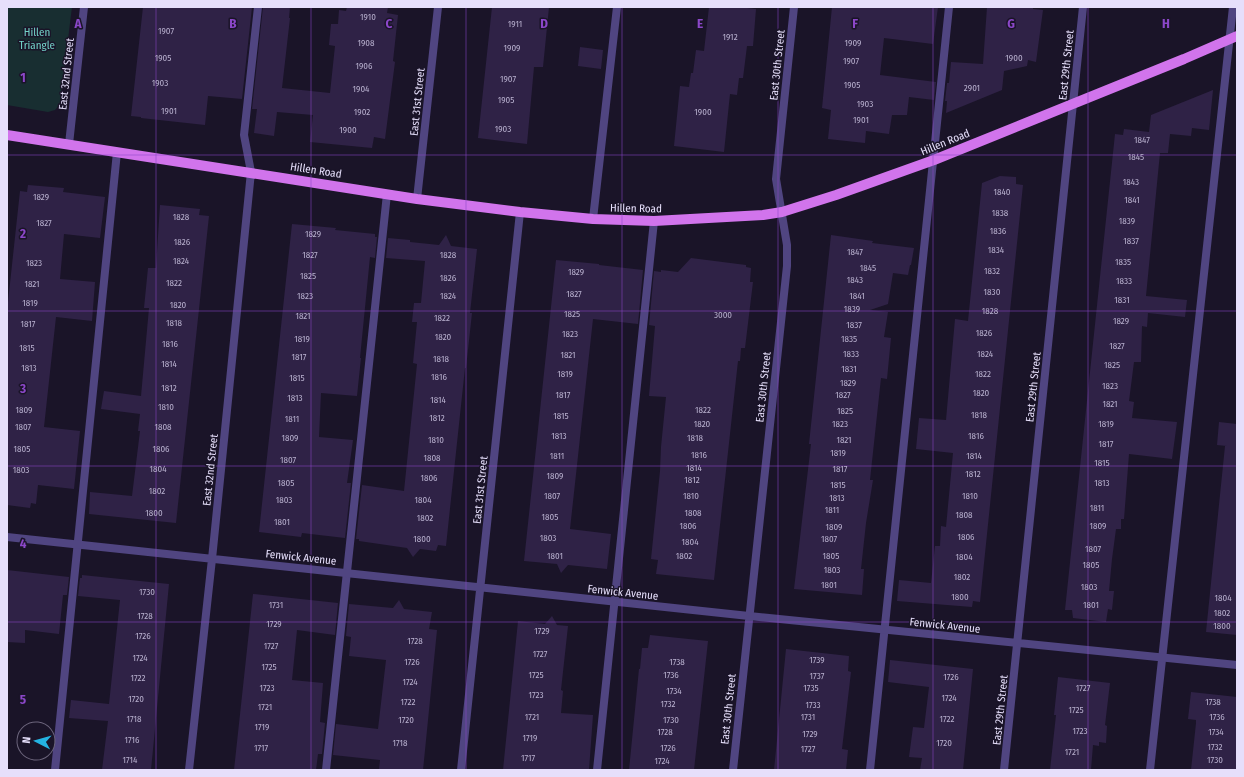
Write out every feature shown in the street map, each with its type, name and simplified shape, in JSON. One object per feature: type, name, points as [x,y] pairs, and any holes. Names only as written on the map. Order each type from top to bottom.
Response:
[{"type":"main road","name":"Hillen Road","points":[[7,135],[417,199],[520,212],[593,219],[654,221],[763,215],[782,212],[836,195],[934,160],[1233,38]]},
{"type":"street","name":"East 32nd Street","points":[[69,144],[84,7]]},
{"type":"street","name":"East 32nd Street","points":[[189,770],[251,172],[244,135],[258,7]]},
{"type":"street","name":"East 31st Street","points":[[417,199],[438,7]]},
{"type":"street","points":[[593,219],[617,7]]},
{"type":"street","name":"East 30th Street","points":[[733,770],[787,266],[787,246],[776,179],[794,7]]},
{"type":"street","points":[[870,770],[949,7]]},
{"type":"street","name":"East 29th Street","points":[[1004,770],[1083,7]]},
{"type":"street","points":[[1150,770],[1233,38],[1233,7]]},
{"type":"street","points":[[56,770],[117,152]]},
{"type":"street","points":[[326,770],[387,194]]},
{"type":"street","name":"East 31st Street","points":[[461,770],[520,212]]},
{"type":"street","points":[[597,770],[654,221]]},
{"type":"street","name":"Fenwick Avenue","points":[[7,537],[614,602],[1237,665]]},
{"type":"green space","name":"Hillen Triangle","points":[[7,7],[72,7],[60,104],[55,110],[48,112],[7,105]]},
{"type":"building","points":[[143,7],[252,7],[242,99],[208,96],[205,125],[131,116]]},
{"type":"building","points":[[263,7],[290,7],[282,88],[330,93],[335,46],[329,45],[331,24],[338,24],[339,10],[346,11],[347,7],[388,7],[387,13],[398,15],[393,61],[395,62],[385,139],[374,137],[372,148],[310,142],[313,115],[277,112],[274,136],[254,133],[257,109],[252,109]]},
{"type":"building","points":[[492,7],[549,7],[543,67],[534,67],[527,144],[478,138]]},
{"type":"building","points":[[709,7],[738,7],[756,9],[753,46],[747,46],[743,78],[739,78],[737,95],[730,94],[724,152],[674,146],[680,86],[689,87],[691,73],[693,73],[696,50],[704,51]]},
{"type":"building","points":[[832,7],[938,7],[933,44],[884,38],[880,75],[936,82],[934,100],[909,97],[907,115],[892,115],[889,134],[866,131],[865,143],[828,139],[831,110],[822,108]]},
{"type":"building","points":[[987,7],[1033,7],[1033,9],[1043,10],[1036,62],[1028,60],[1027,66],[1004,71],[1002,90],[946,113],[947,101],[945,101],[947,83],[949,83],[951,62],[983,64]]},
{"type":"building","points":[[580,47],[603,50],[601,69],[578,66]]},
{"type":"building","points":[[1213,90],[1209,130],[1192,128],[1191,136],[1170,134],[1168,153],[1160,153],[1146,296],[1187,300],[1185,317],[1148,313],[1147,327],[1142,326],[1141,362],[1134,362],[1129,401],[1134,402],[1132,418],[1177,422],[1172,459],[1129,454],[1124,519],[1121,519],[1121,529],[1116,529],[1112,559],[1109,591],[1114,591],[1112,610],[1108,609],[1106,622],[1073,618],[1072,610],[1065,610],[1115,134],[1123,135],[1124,129],[1149,132],[1151,115]]},
{"type":"building","points":[[1000,176],[1016,177],[1016,184],[1023,185],[980,602],[973,601],[972,607],[897,601],[899,580],[931,583],[935,546],[940,546],[941,526],[946,527],[953,453],[916,449],[919,418],[946,420],[955,319],[968,321],[982,183]]},
{"type":"building","points":[[28,185],[64,188],[63,192],[105,197],[100,238],[64,234],[60,279],[95,282],[92,321],[56,317],[44,427],[80,431],[74,489],[38,485],[36,504],[31,503],[30,508],[7,505],[7,311],[20,191],[27,192]]},
{"type":"building","points":[[160,205],[200,209],[199,215],[209,216],[176,523],[89,514],[90,492],[132,496],[140,431],[138,431],[140,414],[101,409],[104,391],[141,396],[149,308],[144,308],[148,268],[156,268]]},
{"type":"building","points":[[292,224],[336,228],[335,230],[375,234],[375,237],[377,237],[375,258],[370,257],[357,396],[321,393],[319,437],[353,440],[347,483],[351,483],[345,538],[302,533],[301,537],[259,532]]},
{"type":"building","points":[[446,235],[451,246],[477,249],[470,313],[472,313],[446,546],[438,545],[436,551],[420,549],[413,557],[407,548],[359,541],[359,539],[356,539],[362,485],[404,491],[417,364],[413,363],[417,322],[412,322],[414,303],[421,303],[425,261],[386,258],[388,238],[439,245]]},
{"type":"building","points":[[831,235],[873,241],[872,243],[914,248],[908,275],[893,273],[888,304],[870,310],[888,312],[884,337],[891,338],[887,379],[881,378],[870,480],[873,480],[861,569],[864,569],[862,595],[794,589],[811,444],[809,444]]},
{"type":"building","points":[[691,258],[746,265],[746,267],[751,268],[750,282],[753,282],[745,348],[741,348],[740,361],[738,361],[714,580],[656,574],[658,560],[651,559],[666,397],[649,396],[655,326],[649,325],[654,271],[661,272],[661,270],[678,272]]},
{"type":"building","points":[[556,260],[643,270],[638,324],[593,319],[570,529],[611,534],[607,569],[568,565],[561,573],[557,564],[524,561]]},
{"type":"building","points":[[1219,422],[1237,424],[1237,635],[1206,632],[1225,446],[1227,446],[1217,445]]},
{"type":"building","points":[[7,570],[69,577],[67,595],[63,595],[59,634],[25,630],[25,643],[7,642]]},
{"type":"building","points":[[82,575],[169,584],[151,770],[102,770],[108,721],[69,718],[71,700],[109,704],[120,600],[78,596],[80,578],[82,578]]},
{"type":"building","points":[[253,594],[338,603],[335,635],[297,630],[292,680],[323,683],[320,722],[325,723],[322,754],[318,754],[316,770],[234,770]]},
{"type":"building","points":[[399,600],[404,609],[432,612],[429,629],[437,630],[423,770],[379,770],[380,760],[333,755],[336,724],[378,729],[386,660],[349,656],[351,637],[346,636],[349,604],[393,608]]},
{"type":"building","points":[[552,616],[557,625],[568,626],[561,690],[563,691],[561,713],[593,715],[589,770],[503,770],[518,621],[545,624]]},
{"type":"building","points":[[650,635],[708,641],[694,770],[629,770],[642,648],[648,648]]},
{"type":"building","points":[[786,649],[849,656],[848,671],[851,672],[842,749],[848,750],[846,770],[774,770]]},
{"type":"building","points":[[890,660],[973,669],[963,770],[920,770],[922,758],[909,757],[913,727],[924,728],[929,687],[888,682]]},
{"type":"building","points":[[1058,677],[1110,683],[1105,725],[1107,726],[1106,743],[1099,742],[1099,746],[1093,745],[1091,770],[1050,770],[1056,715],[1054,715]]},
{"type":"building","points":[[1191,692],[1237,697],[1237,770],[1191,770],[1196,720],[1188,719]]}]
